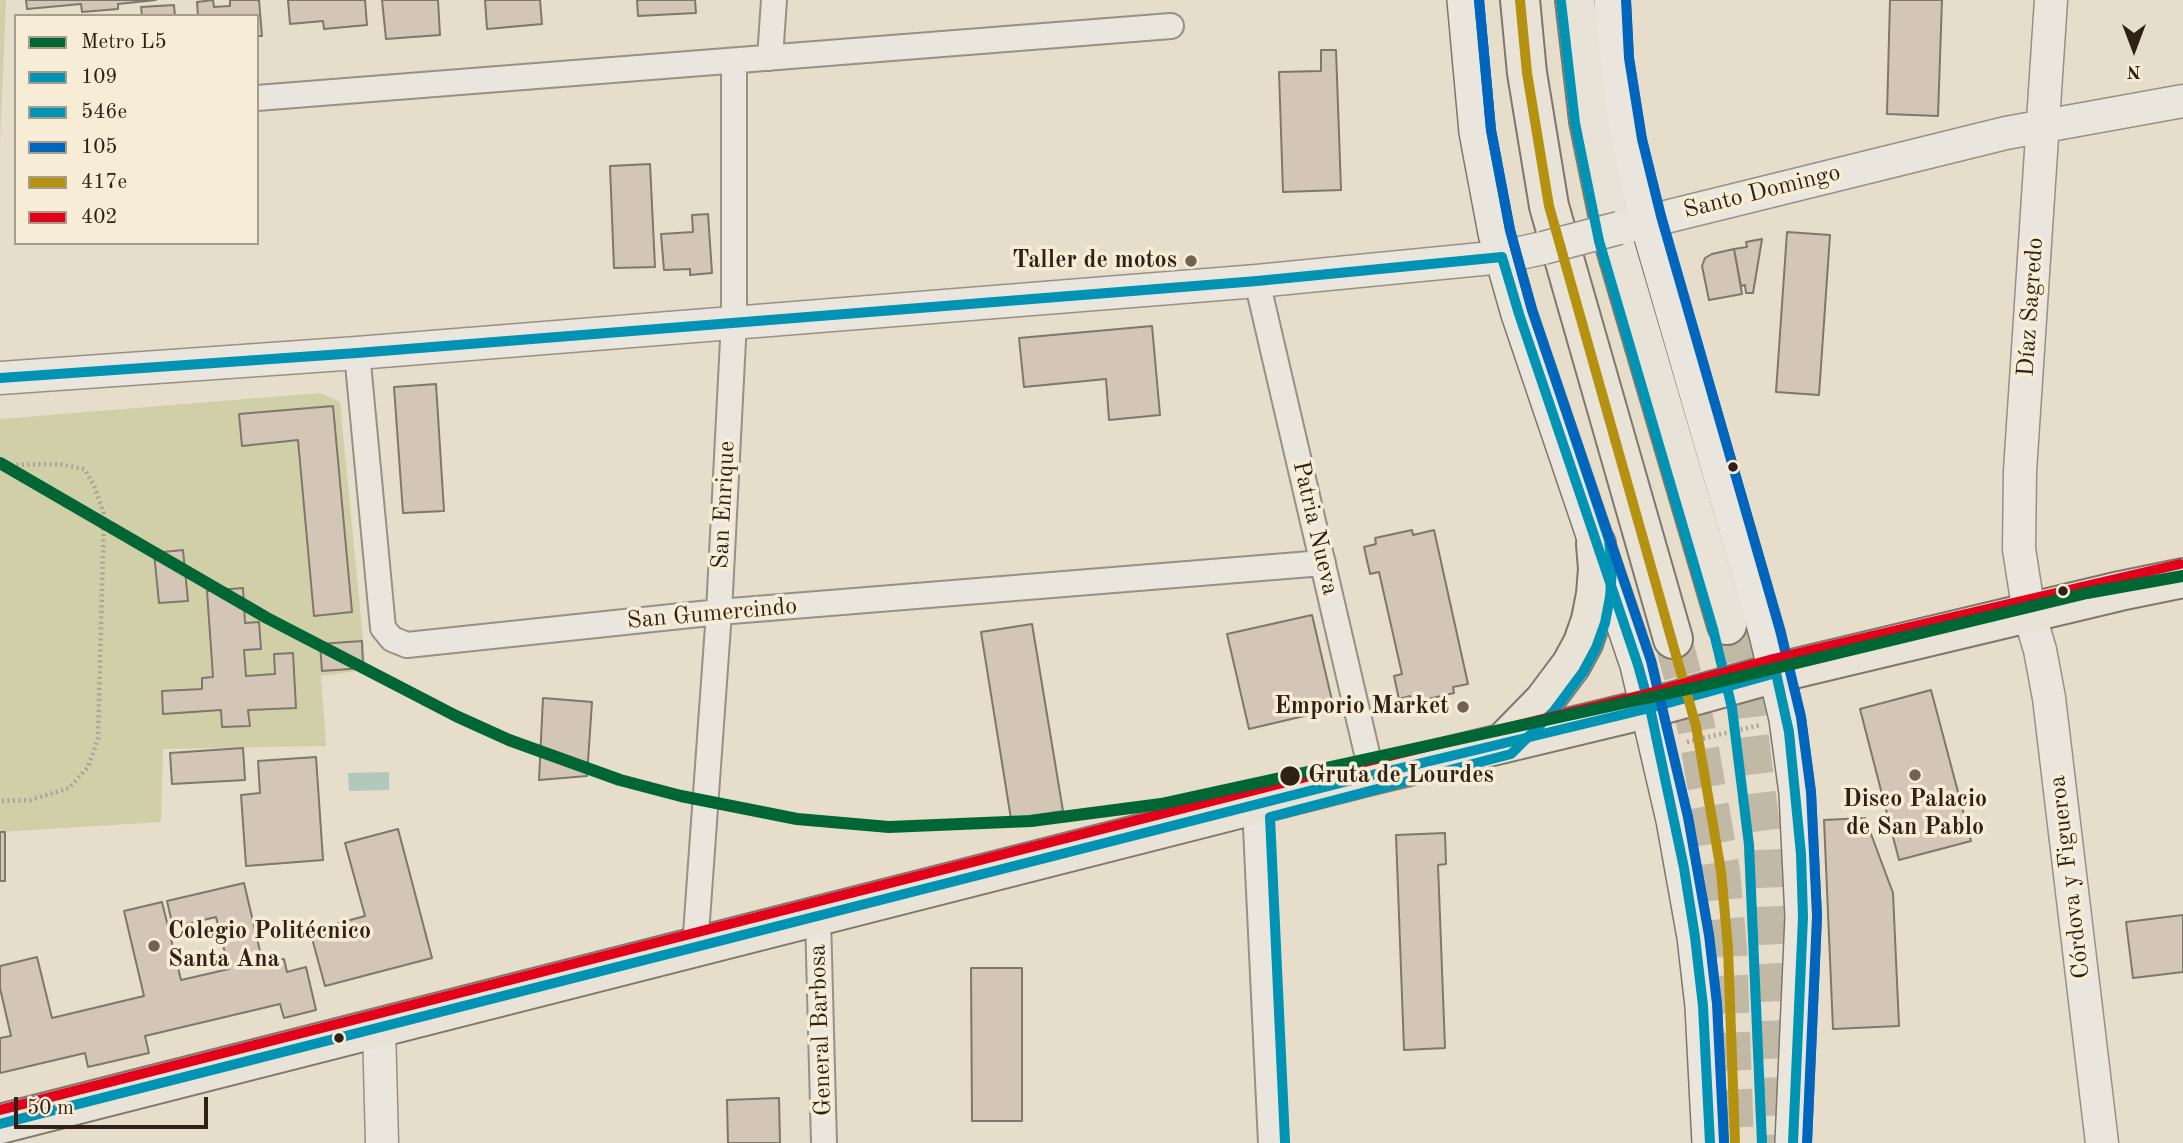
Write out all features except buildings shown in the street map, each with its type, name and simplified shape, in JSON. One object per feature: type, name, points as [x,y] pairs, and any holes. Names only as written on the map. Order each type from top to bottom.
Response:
[{"type":"main road","points":[[1465,0],[1477,132],[1502,257],[1638,664],[1659,749],[1684,868],[1695,937],[1703,1006],[1710,1143]]},
{"type":"main road","points":[[1520,0],[1527,73],[1549,206],[1674,639]]},
{"type":"main road","points":[[1575,0],[1589,121],[1613,238],[1727,625]]},
{"type":"main road","points":[[1612,0],[1615,59],[1628,142],[1633,224],[1776,673],[1787,719],[1797,793],[1802,904],[1793,1143]]},
{"type":"main road","points":[[1503,743],[1544,701],[1563,677],[1583,643],[1596,594],[1596,544]]},
{"type":"main road","points":[[0,1124],[1373,775],[1650,708],[1776,673],[2183,578]]},
{"type":"street","points":[[770,58],[774,0]]},
{"type":"street","name":"Díaz Sagredo","points":[[2029,613],[2022,578],[2018,510],[2051,0]]},
{"type":"street","points":[[259,98],[1171,26]]},
{"type":"street","name":"San Enrique","points":[[695,948],[719,612],[734,321],[734,61]]},
{"type":"street","name":"Santo Domingo","points":[[0,379],[1257,281],[1502,257],[2006,133],[2183,101]]},
{"type":"street","name":"Patria Nueva","points":[[1257,281],[1373,775]]},
{"type":"street","name":"San Gumercindo","points":[[357,353],[383,628],[393,639],[407,645],[719,612],[1323,563]]},
{"type":"street","name":"Córdova y Figueroa","points":[[2029,613],[2040,650],[2049,698],[2102,1143]]},
{"type":"street","points":[[1255,806],[1271,1143]]},
{"type":"street","name":"General Barbosa","points":[[818,918],[824,1143]]},
{"type":"street","points":[[379,1027],[382,1143]]},
{"type":"path","points":[[0,465],[59,464],[84,469],[94,485],[104,514],[98,739],[88,768],[69,788],[30,800],[0,801]]},
{"type":"path","points":[[1659,749],[1787,719]]},
{"type":"shaded area","points":[[0,0],[6,0],[0,144]]},
{"type":"shaded area","points":[[320,393],[340,402],[366,670],[321,676],[326,746],[163,749],[161,822],[0,832],[0,419]]},
{"type":"shaded area","points":[[389,772],[389,790],[349,791],[348,773]]},
{"type":"tunnel","points":[[1727,625],[1746,706],[1763,844],[1776,1143]]},
{"type":"tunnel","points":[[1673,639],[1696,726],[1721,871],[1728,948],[1735,1143]]},
{"type":"metro line","name":"L5","points":[[0,463],[267,618],[456,716],[509,740],[620,780],[681,796],[797,819],[889,827],[1031,821],[1161,804],[1697,687],[2087,593],[2183,576]]},
{"type":"transit line","name":"546e","points":[[1285,1142],[1270,817],[1511,754],[1554,711],[1583,672],[1596,648],[1610,597],[1612,569],[1609,540],[1532,310],[1510,230],[1491,130],[1479,0]]},
{"type":"transit line","name":"105","points":[[1479,0],[1491,130],[1510,230],[1532,310],[1651,661],[1688,817],[1709,935],[1717,1004],[1724,1142]]},
{"type":"transit line","name":"417e","points":[[1520,0],[1527,73],[1549,206],[1696,726],[1721,871],[1728,948],[1735,1143]]},
{"type":"transit line","name":"105","points":[[1626,0],[1629,58],[1642,139],[1661,216],[1780,630],[1801,717],[1811,792],[1817,916],[1807,1143]]},
{"type":"transit line","name":"546e","points":[[1561,2],[1575,123],[1599,241],[1713,629],[1732,708],[1749,845],[1762,1143]]},
{"type":"transit line","name":"109","points":[[0,378],[357,353],[1257,281],[1502,257],[1650,708],[1684,868],[1695,937],[1703,1006],[1710,1143]]},
{"type":"transit line","name":"402","points":[[0,1110],[1369,761],[1646,694],[1773,659],[2180,564]]},
{"type":"transit line","name":"109","points":[[0,1124],[1372,775],[1650,708],[1776,673],[1789,732],[1801,854],[1803,917],[1793,1143]]},
{"type":"place","name":"Taller de motos","points":[[1191,261]]},
{"type":"place","name":"Emporio Market","points":[[1463,707]]},
{"type":"place","name":"Disco Palacio de San Pablo","points":[[1915,775]]},
{"type":"place","name":"Gruta de Lourdes","points":[[1290,776]]},
{"type":"place","name":"Colegio Politécnico Santa Ana","points":[[154,946]]}]
